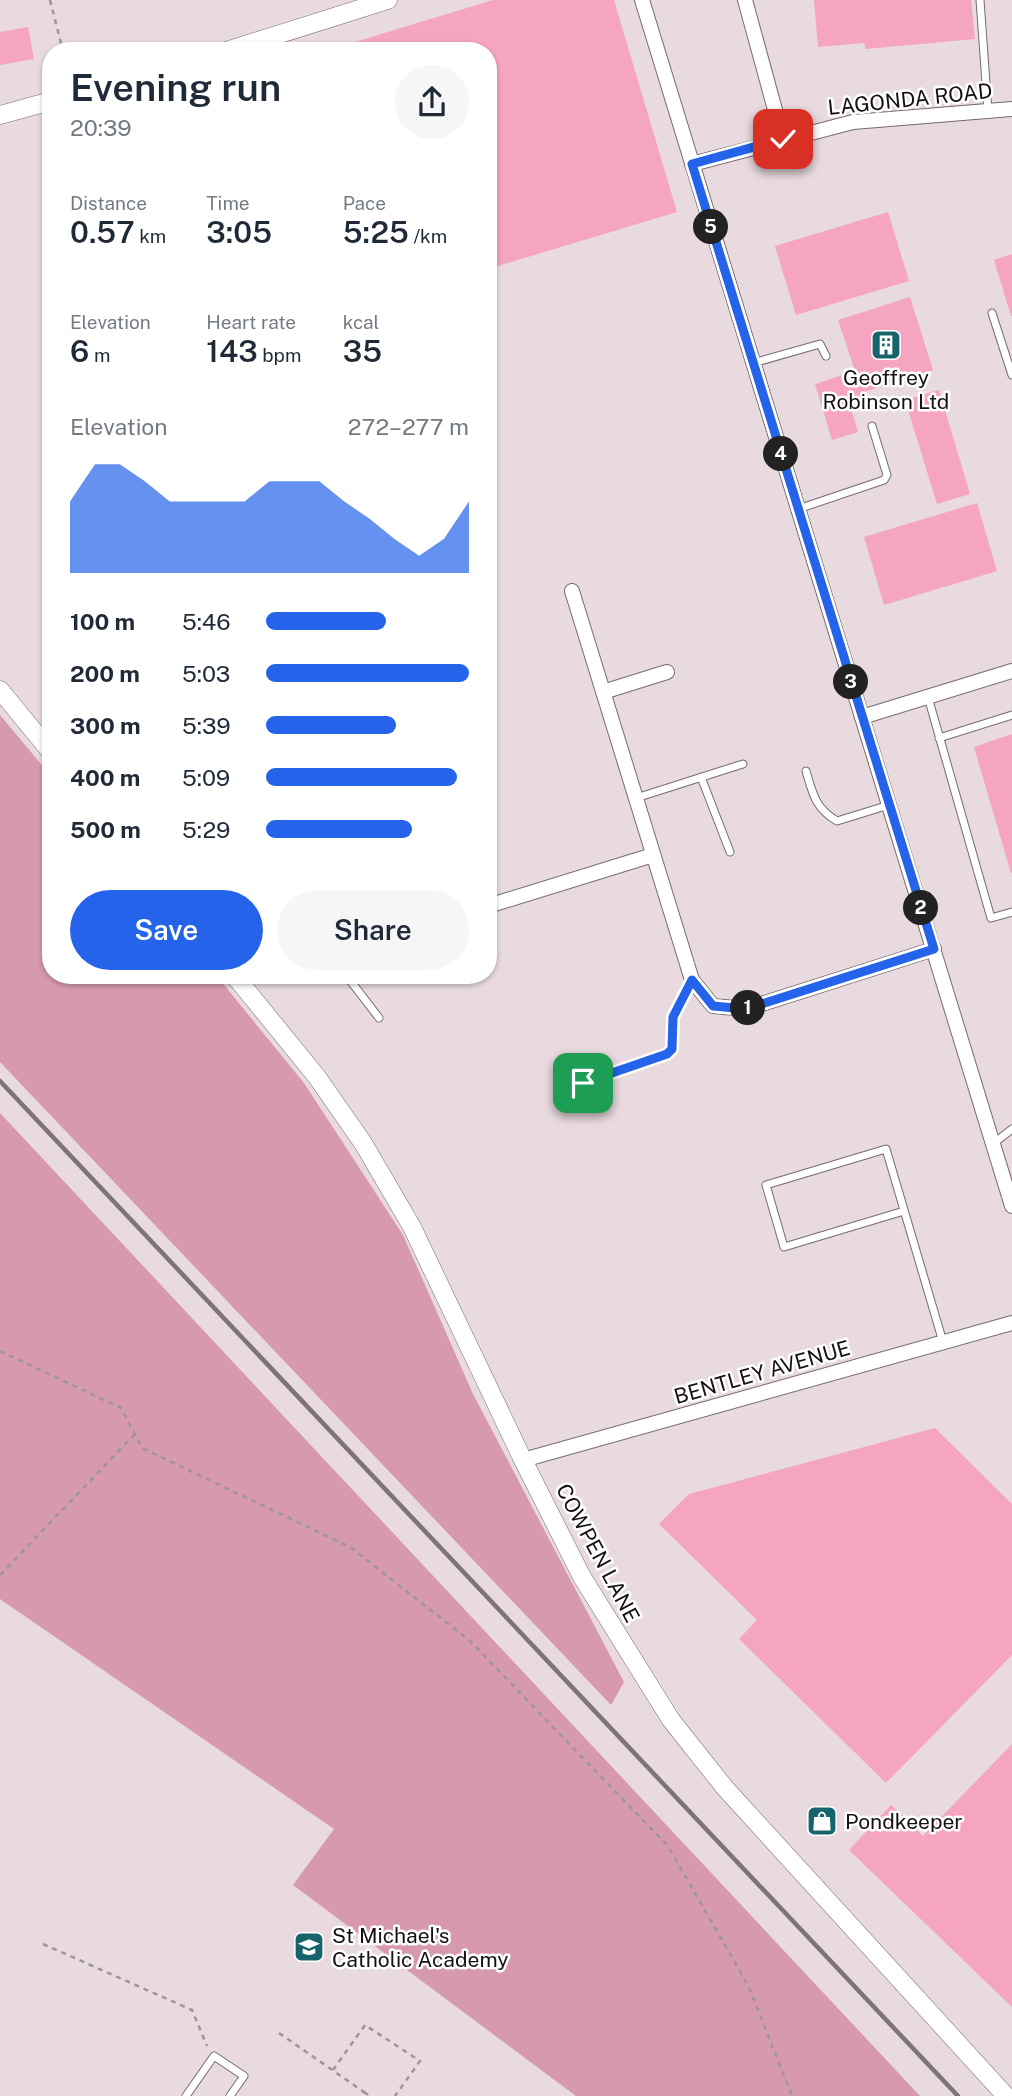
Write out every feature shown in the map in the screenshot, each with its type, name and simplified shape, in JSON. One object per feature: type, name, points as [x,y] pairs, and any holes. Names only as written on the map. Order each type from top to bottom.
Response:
[{"type":"street","points":[[255,42],[388,0]]},
{"type":"street","points":[[642,0],[1012,1206]]},
{"type":"street","points":[[745,0],[783,139]]},
{"type":"street","points":[[0,115],[42,103]]},
{"type":"street","name":"LAGONDA ROAD","points":[[692,164],[853,122],[1012,109]]},
{"type":"street","points":[[572,591],[692,980],[713,1006],[746,1009],[934,949]]},
{"type":"street","points":[[862,717],[1012,671]]},
{"type":"street","points":[[603,692],[667,672]]},
{"type":"street","points":[[0,690],[42,741]]},
{"type":"street","points":[[497,903],[653,855]]},
{"type":"street","name":"COWPEN LANE","points":[[241,984],[317,1077],[363,1143],[412,1227],[582,1577],[671,1720],[725,1788],[1006,2096]]},
{"type":"street","name":"BENTLEY AVENUE","points":[[523,1460],[1012,1323]]},
{"type":"lane","points":[[979,0],[988,111]]},
{"type":"lane","points":[[992,313],[1012,375]]},
{"type":"lane","points":[[753,363],[820,344],[826,356]]},
{"type":"lane","points":[[798,509],[884,480],[887,475],[872,426]]},
{"type":"lane","points":[[928,696],[990,918],[1012,912]]},
{"type":"lane","points":[[939,738],[1012,715]]},
{"type":"lane","points":[[635,798],[743,764]]},
{"type":"lane","points":[[806,771],[817,804],[837,821],[889,805]]},
{"type":"lane","points":[[701,778],[730,852]]},
{"type":"lane","points":[[583,1083],[667,1054],[672,1049],[673,1017],[692,980]]},
{"type":"lane","points":[[353,984],[379,1018]]},
{"type":"lane","points":[[993,1143],[1012,1129]]},
{"type":"lane","points":[[904,1211],[784,1247],[766,1185],[886,1149],[943,1343]]},
{"type":"lane","points":[[186,2096],[214,2056],[244,2076],[230,2096]]},
{"type":"path","points":[[50,0],[61,42]]},
{"type":"path","points":[[0,1351],[121,1408],[142,1448],[350,1547],[471,1642],[668,1846],[749,1987],[792,2096]]},
{"type":"path","points":[[0,1575],[135,1434]]},
{"type":"path","points":[[43,1944],[192,2010],[212,2059]]},
{"type":"path","points":[[333,2070],[365,2025],[420,2061],[395,2096]]},
{"type":"path","points":[[279,2033],[370,2096]]},
{"type":"path","points":[[361,2096],[364,2092]]},
{"type":"shaded area","points":[[0,715],[42,765],[42,984],[223,984],[304,1083],[403,1235],[473,1394],[624,1682],[611,1705],[0,1062]]},
{"type":"shaded area","points":[[0,1113],[920,2096],[576,2096],[293,1885],[334,1829],[0,1599]]},
{"type":"building","points":[[493,0],[614,0],[677,212],[497,266],[497,42],[355,42]]},
{"type":"building","points":[[814,0],[971,0],[975,39],[866,49],[864,43],[818,47]]},
{"type":"building","points":[[28,27],[34,59],[0,65],[0,32]]},
{"type":"building","points":[[888,212],[909,281],[796,315],[775,246]]},
{"type":"building","points":[[1012,254],[1012,316],[1011,316],[994,260]]},
{"type":"building","name":"Geoffrey Robinson Ltd","points":[[910,297],[933,370],[861,393],[863,398],[849,402],[858,432],[832,440],[815,384],[855,371],[838,320]]},
{"type":"building","points":[[939,390],[970,494],[937,504],[905,400]]},
{"type":"building","points":[[977,503],[997,571],[884,605],[864,537]]},
{"type":"building","points":[[1012,734],[1012,873],[1011,873],[974,747]]},
{"type":"building","points":[[935,1428],[1012,1504],[1012,1655],[886,1783],[739,1639],[757,1620],[659,1524],[689,1494]]},
{"type":"building","points":[[1012,1744],[1012,2007],[849,1850],[891,1805],[923,1836]]},
{"type":"railway","points":[[0,1081],[958,2096]]},
{"type":"place","name":"Geoffrey Robinson Ltd","points":[[886,345]]},
{"type":"place","name":"Pondkeeper","points":[[822,1821]]},
{"type":"place","name":"St Michael's Catholic Academy","points":[[309,1947]]},
{"type":"route","points":[[583,1083],[667,1054],[672,1049],[673,1017],[692,980],[713,1006],[746,1009],[934,949],[692,164],[783,139]]}]
